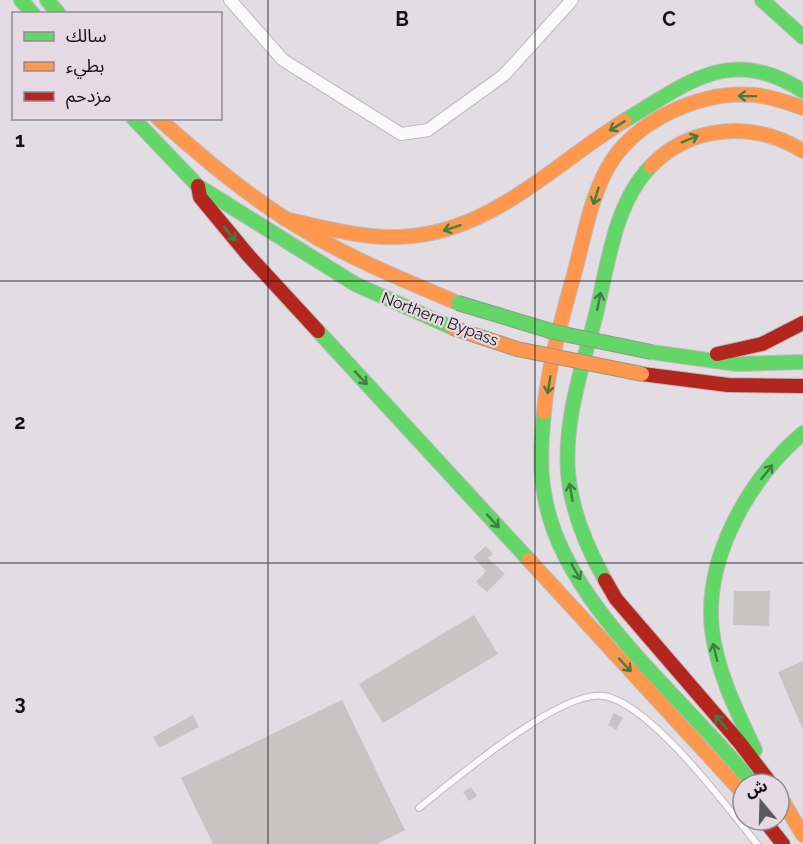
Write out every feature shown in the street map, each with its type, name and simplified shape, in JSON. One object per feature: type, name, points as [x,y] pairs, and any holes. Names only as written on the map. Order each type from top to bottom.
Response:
[{"type":"main road","points":[[21,0],[31,12]]},
{"type":"main road","points":[[47,0],[57,12]]},
{"type":"main road","points":[[762,0],[803,37]]},
{"type":"main road","points":[[285,219],[345,234],[370,237],[417,236],[437,233],[501,207],[593,141],[694,80],[741,68],[770,74],[803,91]]},
{"type":"main road","points":[[744,772],[600,611],[576,573],[558,541],[546,506],[541,468],[542,432],[565,309],[598,190],[611,160],[631,137],[657,117],[688,104],[731,96],[765,96],[791,102],[803,108]]},
{"type":"main road","name":"Northern Bypass","points":[[135,120],[198,186],[355,284],[453,328],[517,349],[642,374],[728,385],[803,387]]},
{"type":"main road","name":"Northern Bypass","points":[[160,120],[200,156],[285,219],[398,277],[458,303],[554,332],[651,352],[737,364],[803,362]]},
{"type":"main road","points":[[761,772],[616,599],[600,572],[579,526],[567,471],[568,447],[586,349],[612,242],[628,198],[640,177],[672,147],[710,132],[731,129],[757,132],[781,139],[803,151]]},
{"type":"main road","points":[[198,186],[200,197],[254,262],[731,780]]},
{"type":"main road","points":[[690,358],[757,347],[787,334],[803,323]]},
{"type":"main road","points":[[766,772],[730,694],[716,656],[710,625],[710,597],[716,566],[739,515],[763,477],[803,433]]},
{"type":"main road","points":[[791,815],[803,835]]},
{"type":"main road","points":[[774,832],[783,844]]},
{"type":"street","points":[[231,0],[283,60],[401,134],[428,130],[504,75],[572,0]]},
{"type":"lane","points":[[419,808],[484,758],[542,718],[570,702],[589,696],[604,696],[620,702],[663,736],[702,776],[757,844]]},
{"type":"building","points":[[486,546],[493,554],[488,558],[505,574],[487,592],[476,582],[486,571],[473,557]]},
{"type":"building","points":[[734,591],[770,591],[769,626],[733,625]]},
{"type":"building","points":[[474,615],[498,654],[383,723],[359,684]]},
{"type":"building","points":[[803,661],[803,730],[778,672]]},
{"type":"building","points":[[342,700],[405,830],[377,844],[213,844],[181,778]]},
{"type":"building","points":[[614,713],[623,718],[616,730],[608,725]]},
{"type":"building","points":[[193,715],[199,727],[159,748],[153,737]]},
{"type":"building","points":[[471,787],[477,796],[469,801],[463,792]]},
{"type":"traffic: fast","points":[[21,0],[31,12]]},
{"type":"traffic: fast","points":[[47,0],[57,12]]},
{"type":"traffic: fast","points":[[762,0],[803,37]]},
{"type":"traffic: fast","points":[[624,121],[690,82],[710,74],[731,70],[753,71],[777,77],[803,91]]},
{"type":"traffic: fast","points":[[135,120],[198,186],[355,284],[453,328]]},
{"type":"traffic: fast","points":[[605,580],[586,541],[572,500],[568,472],[569,432],[576,392],[614,236],[628,198],[651,166]]},
{"type":"traffic: fast","points":[[458,303],[554,332],[651,352]]},
{"type":"traffic: fast","points":[[318,331],[529,560]]},
{"type":"traffic: fast","points":[[651,352],[737,364],[803,362]]},
{"type":"traffic: fast","points":[[544,412],[541,458],[546,503],[559,542],[578,580],[633,652],[743,772]]},
{"type":"traffic: fast","points":[[755,750],[718,661],[712,630],[711,602],[715,575],[734,521],[748,496],[783,452],[803,433]]},
{"type":"traffic: slow","points":[[544,412],[556,345],[591,209],[607,169],[619,152],[633,136],[651,123],[670,112],[712,98],[755,95],[803,108]]},
{"type":"traffic: slow","points":[[160,120],[228,178],[284,218],[361,260],[458,303]]},
{"type":"traffic: slow","points":[[285,219],[370,236],[398,237],[431,233],[462,224],[491,211],[545,177],[624,121]]},
{"type":"traffic: slow","points":[[651,166],[667,152],[685,142],[704,135],[724,132],[745,131],[765,135],[784,141],[803,151]]},
{"type":"traffic: slow","points":[[453,328],[517,349],[642,374]]},
{"type":"traffic: slow","points":[[529,560],[731,780]]},
{"type":"traffic: slow","points":[[791,815],[803,835]]},
{"type":"traffic: jam","points":[[198,186],[200,197],[248,255],[318,331]]},
{"type":"traffic: jam","points":[[717,354],[762,344],[803,323]]},
{"type":"traffic: jam","points":[[642,374],[728,385],[803,386]]},
{"type":"traffic: jam","points":[[605,580],[616,599],[740,743],[762,772]]},
{"type":"traffic: jam","points":[[774,832],[783,844]]}]
